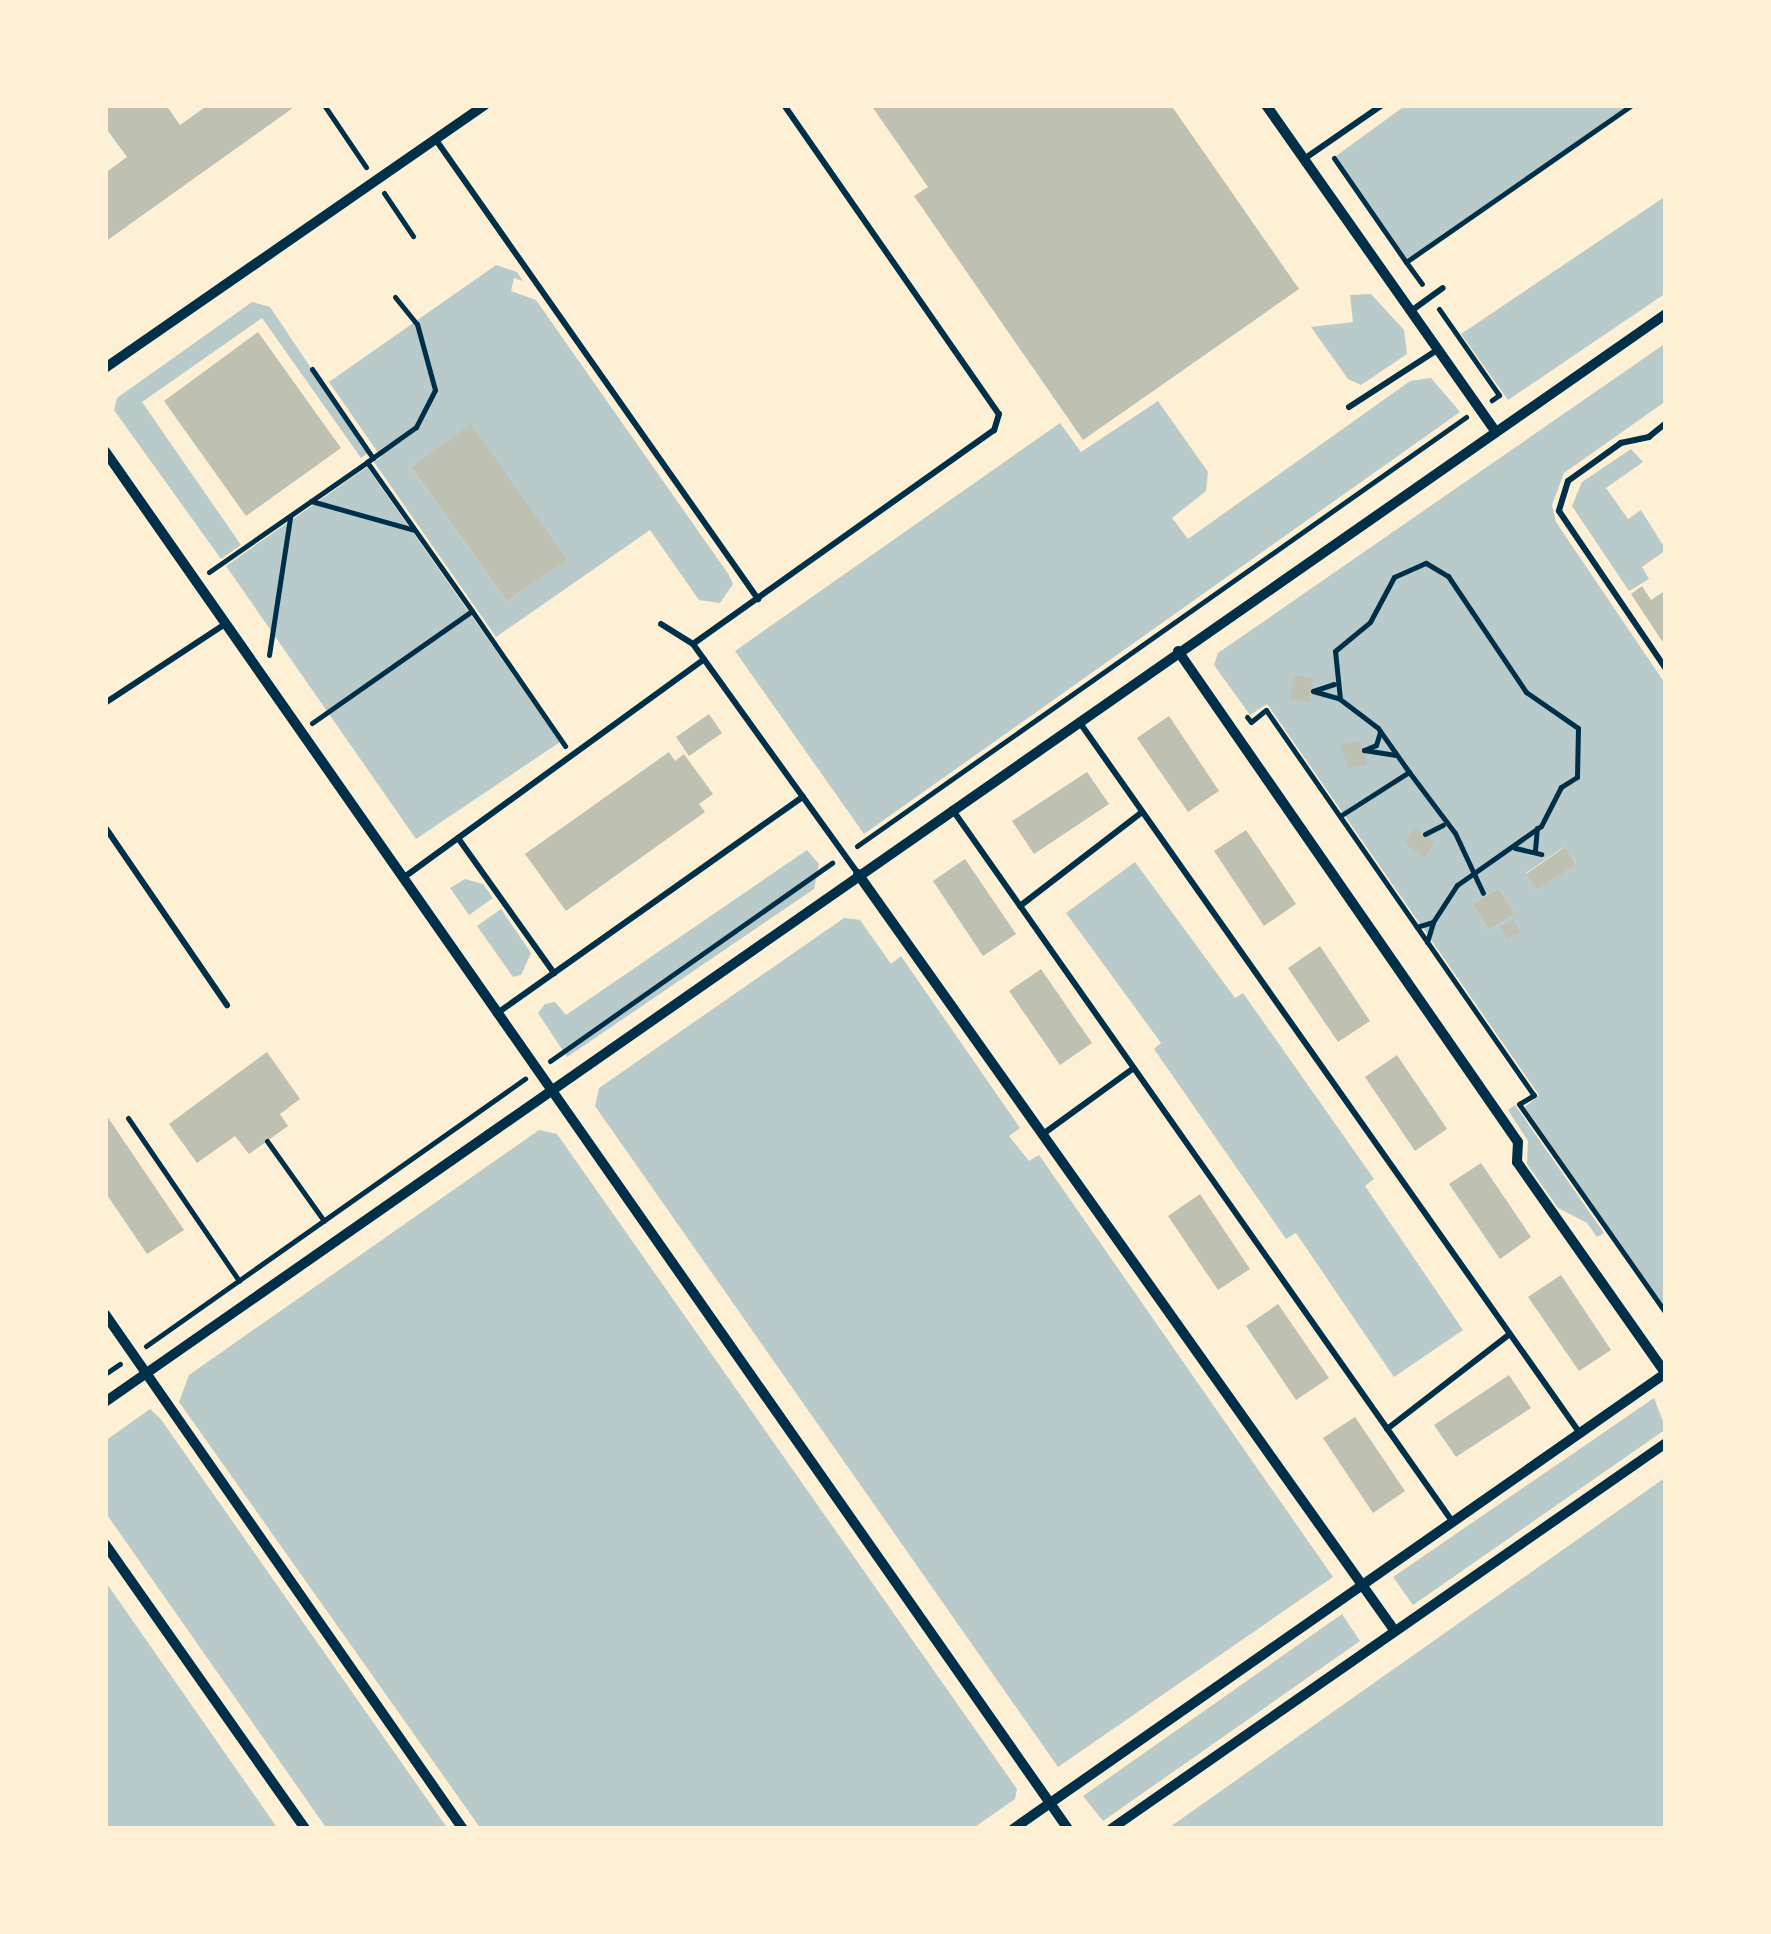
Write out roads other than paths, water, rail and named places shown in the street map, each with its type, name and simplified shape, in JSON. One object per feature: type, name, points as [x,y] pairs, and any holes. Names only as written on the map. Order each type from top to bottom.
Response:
[{"type":"street","points":[[105,368],[485,105]]},
{"type":"street","points":[[1266,105],[1494,429]]},
{"type":"street","points":[[105,1402],[546,1089],[1494,429],[1666,314]]},
{"type":"street","points":[[105,451],[266,677],[534,1072],[1068,1829]]},
{"type":"street","points":[[1013,1829],[1666,1374],[1518,1162],[1518,1142],[1178,650]]},
{"type":"street","points":[[858,874],[1394,1630]]},
{"type":"street","points":[[105,1314],[462,1829]]},
{"type":"street","points":[[1111,1829],[1666,1443]]},
{"type":"street","points":[[105,1544],[305,1829]]},
{"type":"lane","points":[[694,644],[994,430],[999,414],[784,105]]},
{"type":"lane","points":[[1304,159],[1382,105]]},
{"type":"lane","points":[[436,140],[758,598]]},
{"type":"lane","points":[[1412,311],[1442,288]]},
{"type":"lane","points":[[1349,408],[1438,349]]},
{"type":"lane","points":[[1666,423],[1649,436],[1622,443],[1568,481],[1559,511],[1666,669]]},
{"type":"lane","points":[[105,702],[228,622]]},
{"type":"lane","points":[[661,624],[694,644],[858,874]]},
{"type":"lane","points":[[402,878],[704,659]]},
{"type":"lane","points":[[1078,720],[1580,1433]]},
{"type":"lane","points":[[495,1014],[803,797]]},
{"type":"lane","points":[[952,808],[1452,1521]]},
{"type":"lane","points":[[1020,906],[1142,812]]},
{"type":"lane","points":[[105,827],[228,1005]]},
{"type":"lane","points":[[458,838],[554,973]]},
{"type":"lane","points":[[1042,1134],[1134,1068]]},
{"type":"lane","points":[[1388,1429],[1510,1334]]}]
